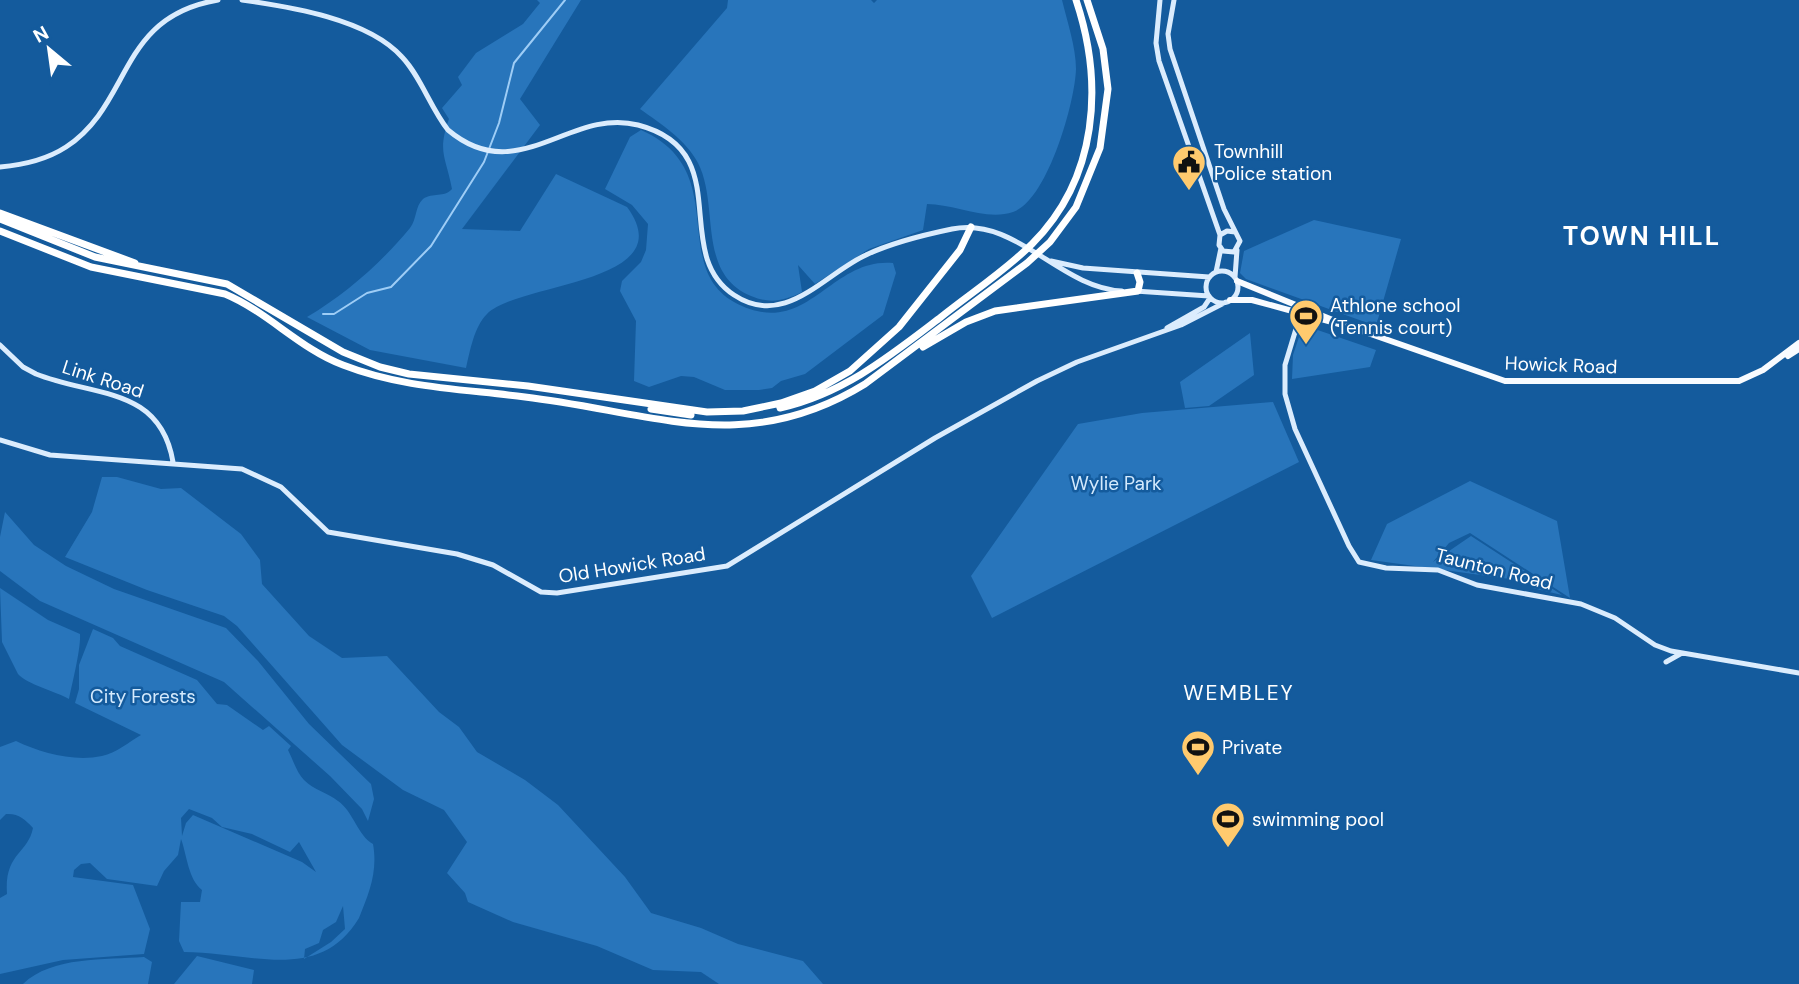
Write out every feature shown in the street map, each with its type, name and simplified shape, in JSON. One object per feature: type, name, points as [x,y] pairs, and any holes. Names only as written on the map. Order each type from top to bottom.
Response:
[{"type":"highway","points":[[0,219],[95,257],[227,284],[343,352],[380,367],[409,374],[528,386],[689,415],[724,415],[775,409],[827,394],[865,373],[1019,256],[1046,227],[1080,168],[1094,106],[1091,54],[1076,0]]},
{"type":"highway","points":[[880,374],[1027,263],[1050,242],[1076,207],[1100,148],[1108,89],[1103,48],[1087,0]]},
{"type":"highway","points":[[0,213],[166,272]]},
{"type":"highway","points":[[611,400],[707,412],[766,407],[815,391],[874,352],[899,327],[960,250],[971,228]]},
{"type":"highway","points":[[0,232],[91,267],[225,294],[244,302],[310,348],[339,364],[375,377],[609,411],[692,426],[765,423],[813,410],[852,392],[948,332],[995,311],[1138,291],[1140,282],[1137,273]]},
{"type":"main road","name":"Howick Road","points":[[1236,279],[1302,311]]},
{"type":"main road","name":"Howick Road","points":[[1228,301],[1252,300],[1302,311],[1486,376],[1517,383],[1729,382],[1748,378],[1799,349]]},
{"type":"main road","name":"Howick Road","points":[[1779,359],[1799,343]]},
{"type":"street","points":[[2,165],[36,161],[68,146],[97,116],[135,51],[149,34],[183,10],[218,0]]},
{"type":"street","points":[[242,0],[276,2],[349,24],[385,41],[404,58],[447,130],[484,149],[523,150],[594,126],[616,122],[641,125],[659,133],[674,144],[694,172],[701,195],[704,250],[713,274],[733,295],[764,305],[793,302],[855,260],[878,249],[928,235],[971,228],[990,230],[1011,240],[1091,286],[1228,301],[1238,290],[1237,250],[1240,241],[1216,185],[1168,42],[1174,0]]},
{"type":"street","points":[[1160,0],[1157,53],[1220,235],[1216,272]]},
{"type":"street","points":[[1204,189],[1216,185]]},
{"type":"street","points":[[1220,235],[1227,231],[1235,232]]},
{"type":"street","points":[[1220,248],[1226,252],[1237,250]]},
{"type":"street","points":[[1048,260],[1083,268],[1209,277]]},
{"type":"street","points":[[1209,297],[1206,286],[1209,277],[1216,272],[1227,271],[1236,279]]},
{"type":"street","name":"Old Howick Road","points":[[1161,331],[1204,307],[1209,297]]},
{"type":"street","name":"Old Howick Road","points":[[0,440],[50,455],[173,462],[251,471],[281,487],[328,532],[457,554],[493,565],[541,592],[557,593],[727,566],[1005,398],[1056,371],[1206,314],[1228,301]]},
{"type":"street","name":"Taunton Road","points":[[1302,311],[1285,365],[1287,407],[1349,546],[1359,562],[1386,568],[1438,570],[1477,585],[1581,604],[1615,618],[1656,645],[1682,653],[1799,673]]},
{"type":"street","name":"Link Road","points":[[0,345],[23,367],[36,374],[124,399],[147,410],[167,435],[173,462]]},
{"type":"street","points":[[1666,662],[1682,653]]},
{"type":"green space","points":[[537,0],[581,0],[520,99],[540,125],[462,229],[520,231],[556,174],[627,207],[639,232],[634,252],[616,266],[590,277],[504,303],[487,314],[476,332],[466,368],[370,350],[307,317],[349,288],[387,253],[410,228],[423,199],[452,189],[443,147],[449,119],[442,108],[462,85],[458,77],[476,53],[523,24],[540,3]]},
{"type":"green space","points":[[728,0],[871,0],[874,3],[877,0],[1062,0],[1075,52],[1076,69],[1065,126],[1048,171],[1037,190],[1025,204],[1013,212],[992,215],[927,204],[923,230],[869,249],[815,284],[798,265],[802,292],[789,298],[771,301],[751,296],[734,285],[723,272],[716,255],[708,199],[698,163],[680,140],[640,109],[727,8]]},
{"type":"green space","points":[[641,130],[668,147],[685,169],[693,192],[705,265],[715,286],[734,302],[759,312],[781,312],[800,306],[851,272],[871,265],[893,263],[896,273],[883,315],[805,374],[781,381],[772,388],[725,390],[694,377],[681,376],[649,387],[634,381],[636,321],[620,291],[622,281],[641,262],[646,250],[648,224],[632,205],[605,189],[630,137]]},
{"type":"green space","points":[[1314,220],[1401,239],[1376,326],[1246,279],[1240,273],[1244,251]]},
{"type":"green space","points":[[1303,325],[1376,350],[1370,367],[1292,379],[1293,355]]},
{"type":"green space","points":[[1250,333],[1254,375],[1209,406],[1185,408],[1180,382]]},
{"type":"green space","name":"Wylie Park","points":[[1273,402],[1299,462],[992,618],[971,576],[1078,424],[1142,413]]},
{"type":"green space","points":[[102,477],[117,477],[161,489],[181,488],[241,534],[260,560],[262,584],[309,636],[342,658],[387,656],[439,712],[459,727],[477,752],[525,780],[558,805],[625,877],[651,913],[701,928],[738,944],[803,961],[823,984],[719,984],[701,972],[653,970],[597,946],[513,922],[468,902],[465,893],[447,873],[467,842],[444,810],[403,790],[342,745],[237,626],[224,616],[147,590],[65,557],[92,512]]},
{"type":"green space","points":[[1470,481],[1557,521],[1570,598],[1470,533],[1449,543],[1433,562],[1471,536],[1562,595],[1532,588],[1531,582],[1371,560],[1387,524]]},
{"type":"green space","points":[[5,512],[34,545],[66,566],[114,589],[226,628],[258,661],[309,724],[371,784],[374,799],[368,821],[362,809],[330,776],[224,682],[40,601],[0,571],[0,537]]},
{"type":"green space","name":"City Forests","points":[[0,588],[48,620],[80,634],[69,699],[27,681],[18,674],[2,642]]},
{"type":"green space","points":[[93,629],[113,638],[120,646],[197,680],[217,704],[227,705],[263,730],[269,726],[291,746],[288,750],[302,777],[343,805],[363,835],[373,844],[374,864],[369,891],[359,918],[343,938],[324,951],[308,956],[331,942],[345,929],[343,906],[336,922],[323,930],[319,943],[305,949],[304,958],[258,959],[184,952],[179,941],[181,902],[200,902],[202,890],[191,873],[181,839],[178,855],[164,871],[157,886],[107,879],[90,863],[81,864],[74,870],[73,877],[133,885],[150,929],[144,954],[63,960],[0,974],[0,898],[7,894],[9,870],[33,828],[14,814],[6,814],[0,820],[0,747],[16,741],[58,755],[91,758],[112,752],[141,735],[75,703],[79,689],[79,665]],"holes":[[[189,809],[212,818],[222,827],[252,834],[290,852],[299,842],[316,872],[302,862],[193,815],[186,823],[182,836],[181,818]]]},
{"type":"green space","points":[[197,956],[254,970],[252,984],[174,984]]},
{"type":"green space","points":[[144,957],[152,962],[148,984],[23,984],[49,968],[64,964],[96,959]]},
{"type":"waterway","points":[[323,314],[334,314],[367,293],[391,287],[431,246],[484,162],[499,123],[514,63],[565,0]]},
{"type":"place","name":"Townhill Police station","points":[[1189,192]]},
{"type":"place","name":"Athlone school (Tennis court)","points":[[1306,346]]},
{"type":"place","name":"Private","points":[[1198,777]]},
{"type":"place","name":"swimming pool","points":[[1228,849]]},
{"type":"district","name":"TOWN HILL","points":[[1642,236]]},
{"type":"district","name":"WEMBLEY","points":[[1239,693]]}]
